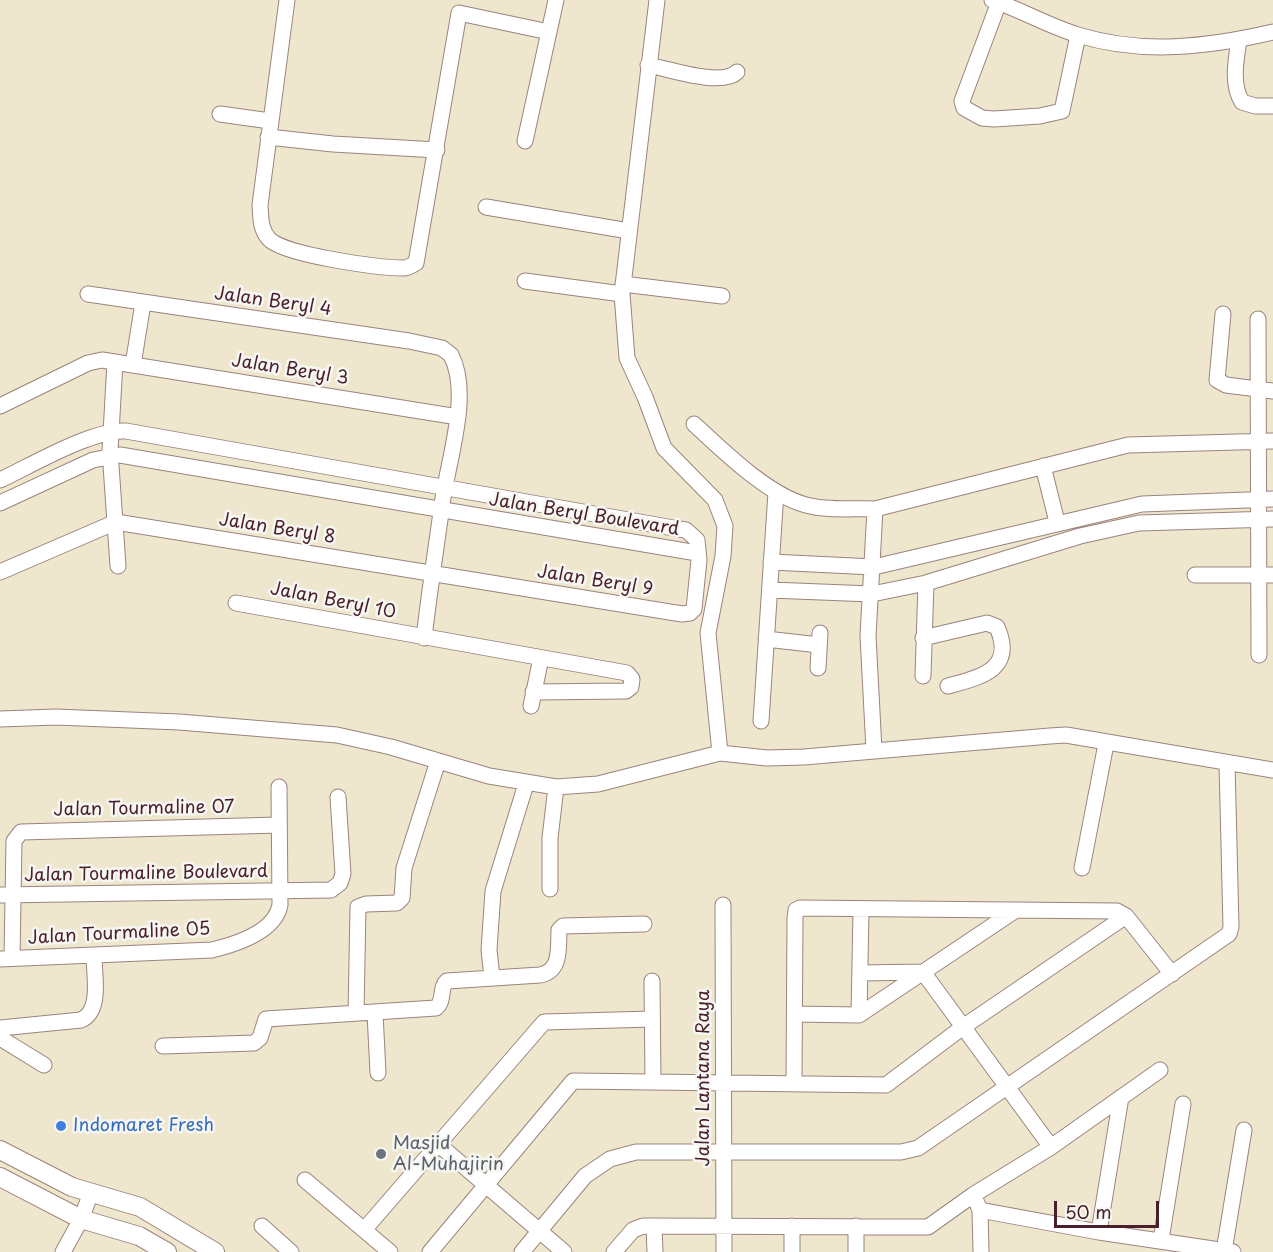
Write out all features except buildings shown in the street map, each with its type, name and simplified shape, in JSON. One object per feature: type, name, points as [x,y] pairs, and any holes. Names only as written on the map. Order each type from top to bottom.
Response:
[{"type":"street","points":[[287,0],[260,205],[262,229],[270,240],[282,249],[406,268],[416,263],[419,255],[459,7],[549,32]]},
{"type":"street","points":[[525,141],[556,0]]},
{"type":"street","points":[[657,0],[622,289],[627,358],[645,397],[664,448],[715,500],[725,526],[723,556],[708,633],[720,753]]},
{"type":"street","points":[[1078,35],[1062,111],[1040,116],[982,118],[964,108],[962,101],[996,1],[1078,35],[1169,49],[1239,40],[1273,32]]},
{"type":"street","points":[[1239,40],[1235,69],[1237,94],[1242,102],[1273,106]]},
{"type":"street","points":[[648,64],[718,79],[726,79],[737,72]]},
{"type":"street","points":[[220,114],[270,121]]},
{"type":"street","points":[[268,137],[333,144],[437,150]]},
{"type":"street","points":[[486,207],[629,231]]},
{"type":"street","points":[[525,281],[722,296]]},
{"type":"street","name":"Jalan Beryl 4","points":[[88,294],[409,341],[442,348],[451,355],[458,393],[458,417]]},
{"type":"street","points":[[133,365],[143,303]]},
{"type":"street","points":[[1223,314],[1217,380],[1226,385],[1266,391]]},
{"type":"street","points":[[1258,319],[1266,391],[1266,630],[1259,655]]},
{"type":"street","name":"Jalan Beryl 3","points":[[0,406],[95,361],[115,362],[458,417]]},
{"type":"street","points":[[115,362],[111,444],[118,566]]},
{"type":"street","points":[[458,417],[443,498],[424,638],[541,658],[627,673],[632,683],[626,691],[532,699],[541,658]]},
{"type":"street","points":[[694,424],[718,447],[776,492],[806,505],[875,509],[1128,445],[1266,442]]},
{"type":"street","name":"Jalan Beryl Boulevard","points":[[0,480],[111,444],[443,498],[698,553],[697,540],[686,530],[443,498],[120,455],[111,444]]},
{"type":"street","name":"Jalan Beryl Boulevard","points":[[0,503],[93,460],[111,444]]},
{"type":"street","points":[[1043,466],[1058,522]]},
{"type":"street","points":[[760,721],[776,492]]},
{"type":"street","points":[[771,562],[873,567],[1077,517],[1142,504],[1266,500]]},
{"type":"street","points":[[874,750],[868,662],[875,509]]},
{"type":"street","points":[[1077,517],[1080,536]]},
{"type":"street","points":[[770,590],[872,594],[926,583],[1080,536],[1139,523],[1265,519]]},
{"type":"street","points":[[0,572],[116,522]]},
{"type":"street","name":"Jalan Beryl 8","points":[[116,522],[432,574]]},
{"type":"street","name":"Jalan Beryl 9","points":[[432,574],[682,614],[690,613],[696,602],[698,553]]},
{"type":"street","points":[[1195,575],[1266,575]]},
{"type":"street","points":[[922,676],[926,583]]},
{"type":"street","name":"Jalan Beryl 10","points":[[236,603],[424,638]]},
{"type":"street","points":[[923,638],[987,623],[997,627],[1002,651],[999,664],[985,675],[948,686]]},
{"type":"street","points":[[766,639],[820,639],[818,668]]},
{"type":"street","points":[[0,719],[56,717],[262,727],[337,735],[391,747],[489,776],[556,786],[598,784],[720,753],[767,758],[1066,735],[1106,744],[1273,770]]},
{"type":"street","points":[[1082,868],[1106,744]]},
{"type":"street","points":[[356,1013],[358,907],[366,904],[397,903],[402,898],[404,868],[438,761]]},
{"type":"street","points":[[522,1252],[585,1176],[610,1159],[636,1152],[901,1152],[918,1148],[1172,974],[1229,934],[1232,927],[1227,762]]},
{"type":"street","points":[[492,976],[489,950],[491,904],[526,783]]},
{"type":"street","points":[[550,889],[550,838],[556,786]]},
{"type":"street","points":[[279,787],[280,891]]},
{"type":"street","name":"Jalan Tourmaline Boulevard","points":[[7,896],[332,890],[340,883],[343,874],[338,797]]},
{"type":"street","name":"Jalan Tourmaline 07","points":[[7,896],[14,841],[21,832],[279,825]]},
{"type":"street","name":"Jalan Tourmaline 05","points":[[6,959],[212,950],[226,946],[274,921],[279,914],[280,891]]},
{"type":"street","points":[[6,959],[7,896]]},
{"type":"street","name":"Jalan Lantana Raya","points":[[723,904],[724,1252]]},
{"type":"street","points":[[794,1082],[796,910],[804,908],[1117,911],[1126,916],[1172,974]]},
{"type":"street","points":[[859,1015],[861,910]]},
{"type":"street","points":[[795,1014],[859,1015],[1016,910]]},
{"type":"street","points":[[430,1252],[573,1081],[724,1081],[886,1085],[963,1027],[1126,916]]},
{"type":"street","points":[[163,1046],[254,1043],[260,1038],[266,1019],[436,1008],[441,1003],[444,982],[492,976],[540,975],[549,972],[557,960],[559,930],[562,926],[644,924]]},
{"type":"street","points":[[0,1028],[81,1020],[89,1017],[94,1007],[94,956]]},
{"type":"street","points":[[860,973],[923,972]]},
{"type":"street","points":[[923,972],[1051,1147]]},
{"type":"street","points":[[652,981],[653,1081]]},
{"type":"street","points":[[375,1012],[378,1073]]},
{"type":"street","points":[[364,1230],[544,1022],[652,1018]]},
{"type":"street","points":[[0,1038],[44,1065]]},
{"type":"street","points":[[614,1252],[633,1230],[654,1226],[928,1227],[973,1195],[1051,1147],[1161,1070]]},
{"type":"street","points":[[1099,1232],[1121,1097]]},
{"type":"street","points":[[1161,1240],[1183,1104]]},
{"type":"street","points":[[980,1210],[1099,1232],[1229,1251],[1244,1130]]},
{"type":"street","points":[[438,1144],[564,1252]]},
{"type":"street","points":[[0,1150],[72,1187],[140,1207],[215,1252]]},
{"type":"street","points":[[0,1177],[81,1219],[139,1236],[167,1252]]},
{"type":"street","points":[[305,1180],[390,1252]]},
{"type":"street","points":[[63,1252],[81,1219],[91,1193]]},
{"type":"street","points":[[973,1195],[980,1210],[981,1252]]},
{"type":"street","points":[[262,1226],[291,1252]]},
{"type":"street","points":[[654,1226],[655,1252]]},
{"type":"street","points":[[792,1226],[792,1252]]},
{"type":"street","points":[[856,1226],[856,1252]]},
{"type":"place","name":"Indomaret Fresh","points":[[61,1126]]},
{"type":"place","name":"Masjid Al-Muhajirin","points":[[381,1154]]}]
